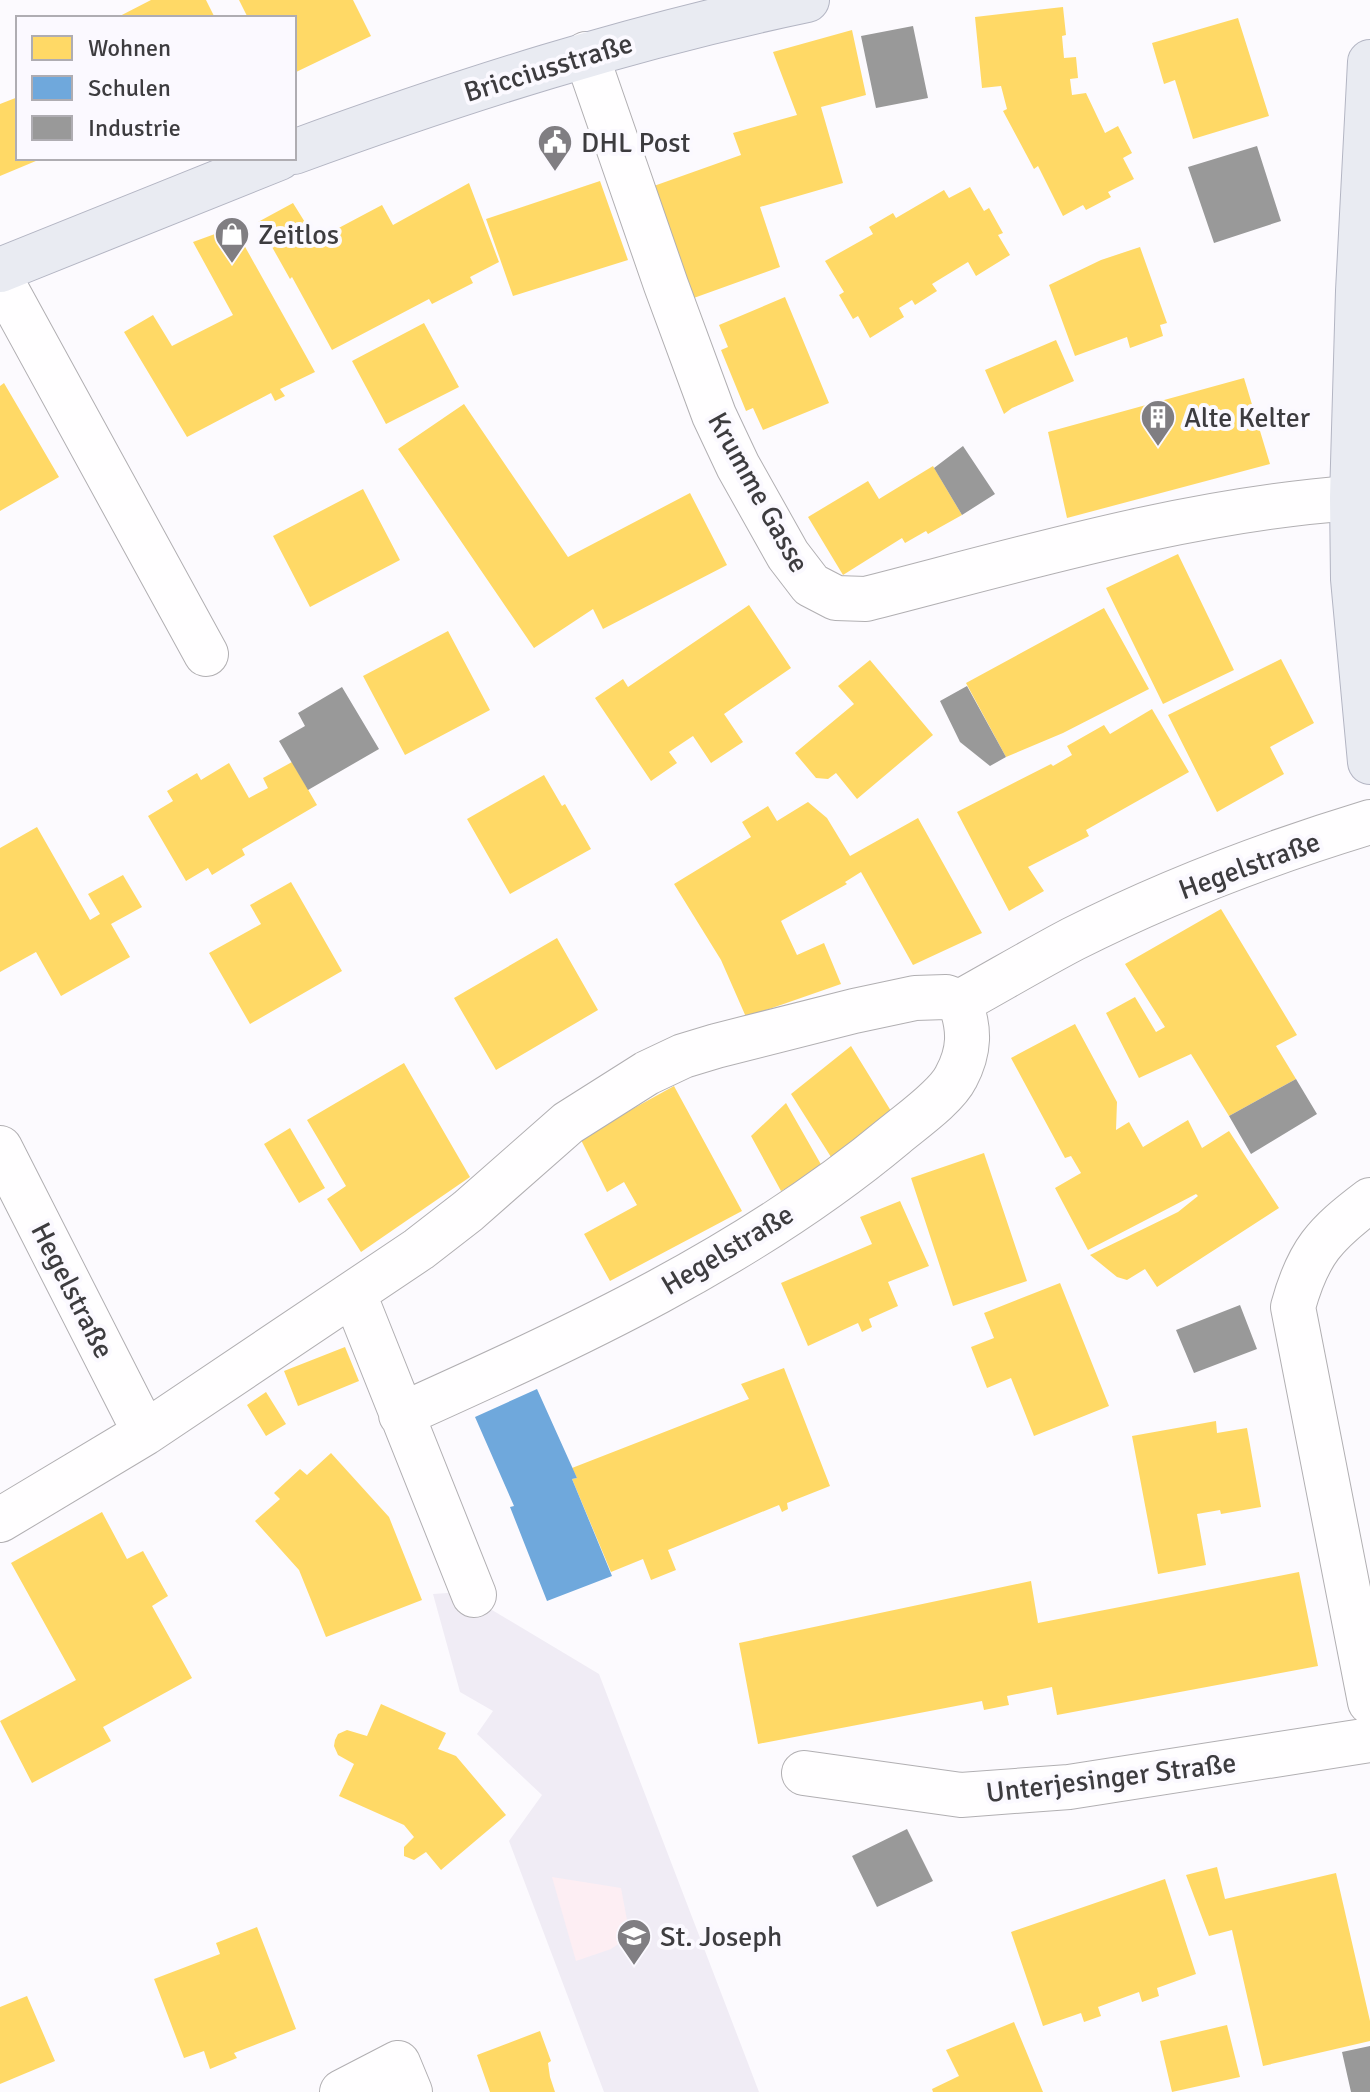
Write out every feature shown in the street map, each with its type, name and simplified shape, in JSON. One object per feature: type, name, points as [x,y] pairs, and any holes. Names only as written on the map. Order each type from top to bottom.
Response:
[{"type":"main road","name":"Bricciusstraße","points":[[296,151],[471,89],[586,54],[807,0]]},
{"type":"main road","points":[[1370,62],[1358,291],[1352,498],[1356,635],[1370,762]]},
{"type":"main road","points":[[0,270],[274,160]]},
{"type":"street","name":"Krumme Gasse","points":[[586,54],[714,415],[760,507],[788,555],[811,585],[836,598],[866,599],[1189,519],[1305,501],[1352,498]]},
{"type":"street","points":[[0,278],[206,654]]},
{"type":"street","name":"Hegelstraße","points":[[401,1415],[613,1316],[764,1230],[831,1184],[926,1109],[955,1080],[969,1045],[968,1023],[960,1002],[1071,940],[1160,898],[1274,852],[1370,822]]},
{"type":"street","points":[[0,1520],[145,1433],[354,1294],[468,1211],[568,1123],[647,1073],[683,1056],[716,1046],[854,1011],[915,998],[946,997],[960,1002]]},
{"type":"street","name":"Hegelstraße","points":[[0,1148],[145,1433]]},
{"type":"street","points":[[1370,1200],[1322,1241],[1303,1271],[1293,1307],[1370,1702]]},
{"type":"street","points":[[354,1294],[474,1595]]},
{"type":"street","name":"Unterjesinger Straße","points":[[804,1773],[961,1795],[1069,1787],[1370,1740]]},
{"type":"street","points":[[342,2092],[398,2063],[410,2092]]},
{"type":"shaded area","name":"St. Joseph","points":[[462,1592],[599,1674],[759,2092],[604,2092],[509,1841],[542,1795],[477,1734],[493,1711],[460,1692],[433,1594]]},
{"type":"shaded area","points":[[552,1877],[621,1888],[630,1936],[611,1949],[576,1961]]},
{"type":"building: Wohnen","points":[[151,0],[206,0],[214,16],[120,16]]},
{"type":"building: Wohnen","points":[[239,0],[353,0],[371,36],[296,72],[296,16],[247,16]]},
{"type":"building: Wohnen","points":[[1063,7],[1066,35],[1062,36],[1064,58],[1076,57],[1078,78],[1070,79],[1072,95],[1086,93],[1105,133],[1118,126],[1132,153],[1123,158],[1134,179],[1108,192],[1111,197],[1086,210],[1083,205],[1063,216],[1038,166],[1034,169],[1003,111],[1007,109],[1001,86],[982,88],[975,17]]},
{"type":"building: Wohnen","points":[[1238,18],[1269,116],[1193,139],[1175,80],[1164,84],[1152,43]]},
{"type":"building: Wohnen","points":[[852,30],[866,95],[821,107],[843,183],[760,207],[780,267],[691,299],[651,187],[741,155],[733,133],[797,115],[773,52]]},
{"type":"building: Wohnen","points":[[16,98],[16,160],[38,160],[0,176],[0,104]]},
{"type":"building: Wohnen","points":[[600,181],[628,260],[513,296],[486,219]]},
{"type":"building: Wohnen","points":[[469,183],[499,262],[470,277],[473,283],[432,304],[429,299],[332,350],[258,222],[293,203],[316,240],[382,205],[393,225]]},
{"type":"building: Wohnen","points":[[970,187],[984,211],[989,208],[1003,233],[998,235],[1010,255],[976,276],[968,262],[932,284],[937,291],[915,305],[912,300],[899,308],[904,317],[870,338],[858,316],[853,319],[839,295],[844,292],[825,261],[873,234],[869,227],[893,213],[896,218],[944,190],[949,198]]},
{"type":"building: Wohnen","points":[[234,227],[315,372],[280,389],[285,396],[275,401],[271,393],[187,437],[124,332],[153,315],[172,346],[233,315],[193,242]]},
{"type":"building: Wohnen","points":[[1140,247],[1167,323],[1160,325],[1163,336],[1130,348],[1127,337],[1075,356],[1049,285],[1101,260]]},
{"type":"building: Wohnen","points":[[785,297],[829,403],[763,430],[753,408],[746,411],[721,350],[728,347],[719,325]]},
{"type":"building: Wohnen","points":[[424,323],[459,387],[386,424],[352,361]]},
{"type":"building: Wohnen","points":[[1056,340],[1074,381],[1004,414],[985,370]]},
{"type":"building: Wohnen","name":"Alte Kelter","points":[[1244,378],[1270,464],[1067,518],[1048,432]]},
{"type":"building: Wohnen","points":[[4,383],[59,477],[0,511],[0,386]]},
{"type":"building: Wohnen","points":[[464,404],[568,557],[690,493],[727,565],[603,629],[593,609],[534,648],[398,449]]},
{"type":"building: Wohnen","points":[[933,466],[962,515],[905,543],[902,538],[843,575],[808,517],[868,481],[879,499]]},
{"type":"building: Wohnen","points":[[363,489],[400,560],[310,607],[273,536]]},
{"type":"building: Wohnen","points":[[1178,554],[1234,670],[1163,704],[1106,588]]},
{"type":"building: Wohnen","points":[[749,605],[791,668],[724,714],[743,742],[711,763],[693,736],[669,752],[677,763],[651,781],[595,698],[623,679],[628,687]]},
{"type":"building: Wohnen","points":[[1104,608],[1149,689],[1063,733],[1006,757],[966,683]]},
{"type":"building: Wohnen","points":[[448,631],[490,710],[405,755],[363,676]]},
{"type":"building: Wohnen","points":[[1281,659],[1314,723],[1270,747],[1284,774],[1217,812],[1168,715]]},
{"type":"building: Wohnen","points":[[870,660],[933,735],[857,799],[836,773],[828,779],[816,778],[795,753],[854,704],[838,686]]},
{"type":"building: Wohnen","points":[[1152,709],[1189,772],[1086,830],[1089,836],[1028,867],[1044,891],[1009,911],[957,812],[1072,755],[1067,746],[1104,725],[1110,734]]},
{"type":"building: Wohnen","points":[[292,762],[317,805],[242,849],[245,855],[212,875],[208,868],[186,881],[148,816],[173,801],[167,791],[197,773],[201,780],[229,763],[249,798],[268,788],[263,778]]},
{"type":"building: Wohnen","points":[[544,775],[591,849],[510,894],[467,819]]},
{"type":"building: Wohnen","points":[[808,802],[827,818],[850,856],[918,818],[982,933],[913,965],[861,872],[845,882],[847,884],[781,921],[797,955],[824,943],[841,984],[746,1017],[721,960],[674,884],[751,837],[742,822],[768,806],[777,821]]},
{"type":"building: Wohnen","points":[[37,827],[90,920],[100,914],[88,894],[123,875],[142,907],[111,924],[130,957],[61,996],[36,952],[0,972],[0,848]]},
{"type":"building: Wohnen","points":[[291,882],[342,971],[250,1024],[209,953],[261,924],[250,905]]},
{"type":"building: Wohnen","points":[[1221,909],[1297,1035],[1276,1046],[1296,1079],[1229,1116],[1191,1054],[1139,1078],[1106,1013],[1135,997],[1156,1032],[1165,1027],[1125,964]]},
{"type":"building: Wohnen","points":[[557,938],[598,1010],[496,1070],[454,998]]},
{"type":"building: Wohnen","points":[[1075,1024],[1117,1102],[1116,1130],[1129,1122],[1143,1147],[1188,1120],[1202,1148],[1229,1131],[1279,1208],[1157,1287],[1145,1269],[1127,1280],[1117,1277],[1090,1255],[1178,1212],[1198,1196],[1196,1194],[1088,1250],[1055,1188],[1081,1173],[1071,1156],[1065,1158],[1011,1058]]},
{"type":"building: Wohnen","points":[[851,1046],[891,1111],[831,1157],[791,1094]]},
{"type":"building: Wohnen","points":[[404,1063],[470,1177],[361,1252],[327,1199],[346,1186],[307,1120]]},
{"type":"building: Wohnen","points":[[674,1086],[742,1211],[610,1281],[584,1234],[637,1205],[624,1182],[607,1192],[580,1138]]},
{"type":"building: Wohnen","points":[[786,1103],[823,1168],[781,1191],[751,1136]]},
{"type":"building: Wohnen","points":[[290,1128],[325,1188],[299,1203],[264,1144]]},
{"type":"building: Wohnen","points":[[984,1153],[1027,1281],[953,1306],[911,1178]]},
{"type":"building: Wohnen","points":[[900,1201],[929,1266],[888,1282],[898,1306],[869,1319],[872,1327],[862,1332],[858,1323],[808,1346],[781,1283],[872,1244],[860,1217]]},
{"type":"building: Wohnen","points":[[1060,1283],[1109,1406],[1034,1436],[1011,1378],[987,1388],[971,1347],[994,1338],[984,1313]]},
{"type":"building: Wohnen","points":[[345,1347],[359,1381],[298,1406],[284,1371]]},
{"type":"building: Wohnen","points":[[784,1368],[830,1486],[787,1503],[788,1509],[782,1512],[779,1505],[668,1550],[676,1570],[651,1580],[643,1559],[611,1572],[572,1479],[577,1478],[572,1468],[749,1399],[741,1384]]},
{"type":"building: Wohnen","points":[[266,1392],[286,1424],[266,1436],[247,1405]]},
{"type":"building: Wohnen","points":[[1216,1421],[1217,1433],[1247,1428],[1261,1507],[1221,1514],[1220,1510],[1197,1514],[1206,1565],[1158,1574],[1132,1436]]},
{"type":"building: Wohnen","points":[[331,1453],[389,1517],[422,1600],[326,1637],[299,1570],[255,1521],[280,1499],[274,1493],[300,1469],[307,1475]]},
{"type":"building: Wohnen","points":[[102,1512],[127,1559],[143,1551],[168,1596],[152,1606],[192,1678],[103,1727],[111,1741],[32,1783],[0,1721],[76,1680],[11,1563]]},
{"type":"building: Wohnen","points":[[1299,1572],[1318,1666],[1057,1715],[1052,1687],[1007,1696],[1009,1705],[984,1710],[982,1701],[758,1744],[739,1643],[1031,1581],[1038,1623]]},
{"type":"building: Wohnen","points":[[381,1704],[446,1733],[438,1749],[456,1756],[506,1815],[441,1870],[426,1852],[414,1860],[404,1856],[404,1847],[414,1837],[404,1825],[339,1796],[354,1764],[338,1755],[335,1740],[338,1734],[347,1730],[367,1736]]},
{"type":"building: Wohnen","points":[[1217,1867],[1225,1899],[1336,1873],[1370,2021],[1370,2041],[1263,2066],[1232,1930],[1209,1936],[1186,1875]]},
{"type":"building: Wohnen","points":[[1165,1879],[1196,1974],[1157,1988],[1159,1996],[1142,2002],[1139,1992],[1098,2007],[1101,2016],[1084,2022],[1081,2013],[1043,2026],[1011,1932]]},
{"type":"building: Wohnen","points":[[257,1927],[296,2029],[234,2053],[237,2058],[210,2069],[204,2051],[184,2058],[154,1979],[220,1954],[216,1943]]},
{"type":"building: Wohnen","points":[[27,1996],[55,2061],[0,2084],[0,2007]]},
{"type":"building: Wohnen","points":[[1014,2022],[1043,2092],[933,2092],[932,2089],[959,2076],[946,2050]]},
{"type":"building: Wohnen","points":[[1227,2025],[1240,2077],[1172,2092],[1160,2041]]},
{"type":"building: Wohnen","points":[[540,2031],[551,2061],[548,2063],[555,2092],[490,2092],[477,2055]]},
{"type":"building: Schulen","points":[[537,1389],[577,1478],[572,1479],[612,1576],[547,1601],[510,1507],[514,1506],[475,1417]]},
{"type":"building: Industrie","points":[[913,26],[928,98],[876,108],[861,36]]},
{"type":"building: Industrie","points":[[1257,146],[1281,221],[1214,243],[1188,167]]},
{"type":"building: Industrie","points":[[963,446],[995,494],[962,515],[934,468]]},
{"type":"building: Industrie","points":[[967,686],[1006,757],[990,766],[960,742],[940,701]]},
{"type":"building: Industrie","points":[[342,687],[379,749],[308,790],[279,741],[305,726],[298,713]]},
{"type":"building: Industrie","points":[[1296,1079],[1317,1114],[1251,1154],[1229,1116]]},
{"type":"building: Industrie","points":[[1240,1305],[1257,1349],[1194,1373],[1176,1330]]},
{"type":"building: Industrie","points":[[907,1829],[933,1881],[877,1907],[852,1856]]},
{"type":"building: Industrie","points":[[1370,2046],[1370,2092],[1351,2092],[1342,2052]]},
{"type":"place","name":"DHL Post","points":[[555,173]]},
{"type":"place","name":"Zeitlos","points":[[232,265]]},
{"type":"place","name":"Alte Kelter","points":[[1158,448]]},
{"type":"place","name":"St. Joseph","points":[[634,1967]]}]
